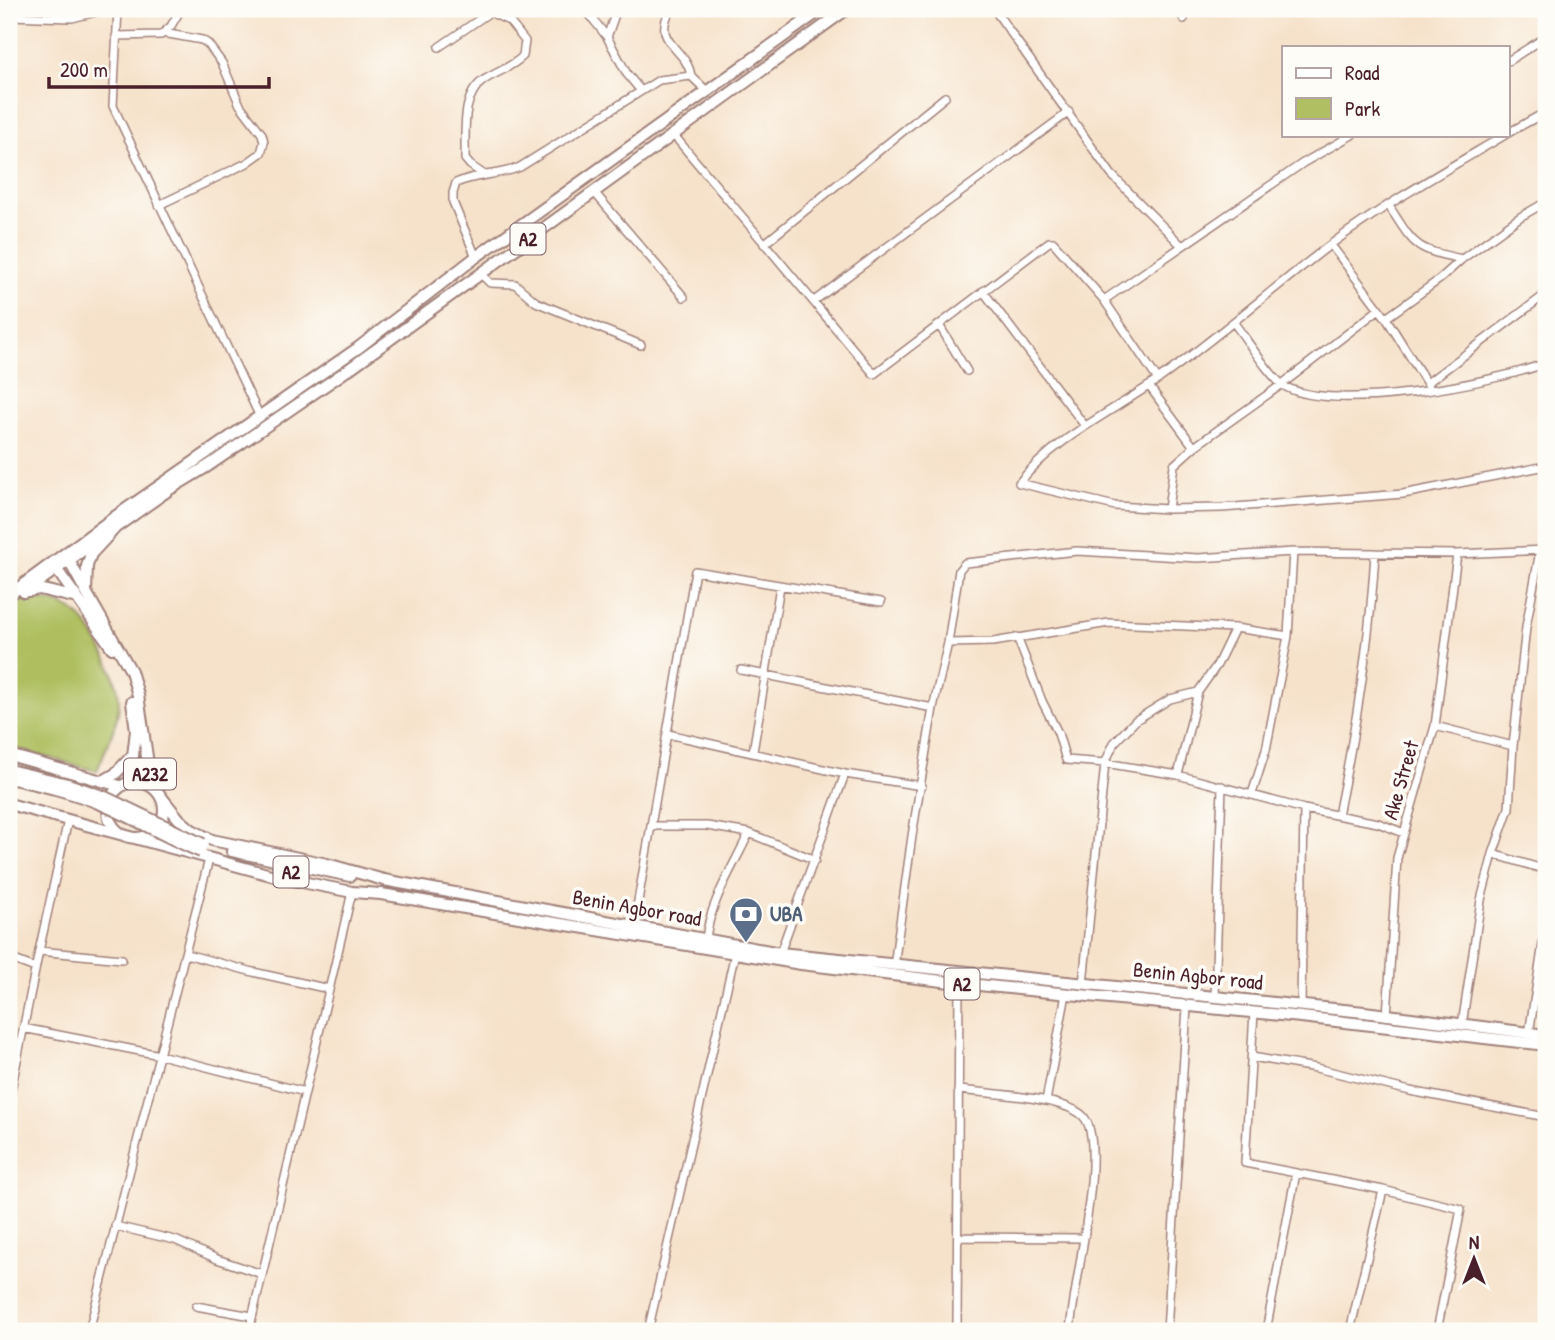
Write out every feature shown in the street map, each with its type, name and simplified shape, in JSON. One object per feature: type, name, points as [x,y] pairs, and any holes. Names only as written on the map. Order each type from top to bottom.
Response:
[{"type":"highway","name":"A2","points":[[115,528],[204,463],[260,417],[367,342],[477,257],[822,9]]},
{"type":"highway","name":"A2","points":[[9,595],[68,558],[117,516],[204,463],[360,361],[847,9]]},
{"type":"highway","points":[[9,755],[103,781],[125,784],[145,783],[158,791],[164,807],[163,818],[158,828],[144,837],[127,837],[114,828],[107,814],[110,798],[125,784],[134,754],[136,730],[133,708],[124,671],[82,595],[68,558],[115,528]]},
{"type":"highway","points":[[82,595],[91,554],[115,528]]},
{"type":"highway","points":[[9,602],[54,567],[82,595]]},
{"type":"highway","points":[[23,592],[39,589],[82,595]]},
{"type":"highway","name":"Benin Agbor road","points":[[82,595],[131,671],[138,695],[149,771],[158,791],[179,820],[192,830],[212,839],[327,864],[384,880],[735,953],[801,964],[1546,1045]]},
{"type":"highway","points":[[103,781],[121,769],[134,754]]},
{"type":"highway","name":"A2","points":[[9,770],[68,784],[104,797],[204,852],[384,880]]},
{"type":"highway","name":"A2","points":[[9,778],[65,791],[103,804],[172,840],[204,852],[381,894]]},
{"type":"highway","name":"Benin Agbor road","points":[[9,804],[127,837],[204,852],[352,892],[706,940],[780,953],[1215,996],[1546,1035]]},
{"type":"street","points":[[116,36],[152,37],[163,33],[171,26],[181,9]]},
{"type":"street","points":[[585,9],[607,37],[627,74],[641,91]]},
{"type":"street","points":[[607,37],[617,9]]},
{"type":"street","points":[[671,9],[664,26],[666,36],[688,65],[691,76],[708,92]]},
{"type":"street","points":[[994,9],[1111,174],[1182,246]]},
{"type":"street","points":[[1177,9],[1184,19]]},
{"type":"street","points":[[9,16],[72,18],[104,10],[118,10],[113,106],[260,417]]},
{"type":"street","points":[[439,47],[488,10],[509,21],[525,41],[525,52],[518,61],[481,82],[468,104],[465,159],[483,173]]},
{"type":"street","points":[[159,205],[247,163],[261,153],[264,142],[256,125],[240,104],[222,63],[208,44],[202,40],[163,33]]},
{"type":"street","points":[[1510,60],[1546,37]]},
{"type":"street","points":[[477,257],[453,202],[456,183],[483,173],[506,172],[520,167],[659,80],[691,76]]},
{"type":"street","points":[[764,244],[945,97]]},
{"type":"street","points":[[814,301],[1069,112]]},
{"type":"street","points":[[1510,132],[1546,112]]},
{"type":"street","points":[[672,134],[874,374],[1049,242],[1053,242],[1104,300],[1158,380]]},
{"type":"street","points":[[1104,300],[1303,163],[1350,136]]},
{"type":"street","points":[[1503,136],[1331,245],[1158,380],[1084,426],[1031,468],[1019,483],[1115,506],[1168,509],[1403,494],[1546,466]]},
{"type":"street","points":[[594,192],[684,297]]},
{"type":"street","points":[[1386,318],[1440,279],[1462,259],[1520,217],[1546,202]]},
{"type":"street","points":[[1389,206],[1412,241],[1419,247],[1462,259]]},
{"type":"street","points":[[1331,245],[1386,318],[1429,386]]},
{"type":"street","points":[[480,273],[490,284],[515,284],[536,302],[641,345]]},
{"type":"street","points":[[983,291],[1084,426]]},
{"type":"street","points":[[1234,323],[1281,385],[1300,393],[1325,398],[1414,394],[1429,386],[1546,294]]},
{"type":"street","points":[[1168,509],[1174,465],[1194,447],[1281,385],[1378,310]]},
{"type":"street","points":[[939,325],[967,371]]},
{"type":"street","points":[[1429,386],[1479,382],[1546,363]]},
{"type":"street","points":[[1149,386],[1194,447]]},
{"type":"street","points":[[894,966],[933,708],[948,643],[959,570],[965,563],[1077,551],[1198,558],[1293,552],[1457,554],[1543,551],[1526,627],[1513,746],[1510,808],[1493,854],[1481,900],[1462,1025]]},
{"type":"street","points":[[1252,794],[1266,750],[1288,636],[1293,552]]},
{"type":"street","points":[[1338,816],[1361,696],[1371,617],[1375,553]]},
{"type":"street","name":"Ake Street","points":[[1387,1016],[1397,858],[1435,726],[1457,554]]},
{"type":"street","points":[[633,930],[695,571],[881,602]]},
{"type":"street","points":[[752,752],[780,586]]},
{"type":"street","points":[[948,643],[993,642],[1109,623],[1235,628],[1288,636]]},
{"type":"street","points":[[1178,775],[1198,692],[1217,665],[1235,628]]},
{"type":"street","points":[[1017,637],[1042,701],[1058,733],[1066,760],[1105,763],[1178,775],[1304,809],[1378,823],[1404,833]]},
{"type":"street","points":[[741,670],[933,708]]},
{"type":"street","points":[[1083,985],[1105,763],[1114,743],[1136,720],[1170,699],[1198,692]]},
{"type":"street","points":[[1435,726],[1513,746]]},
{"type":"street","points":[[668,734],[845,774],[922,786]]},
{"type":"street","points":[[780,953],[845,774]]},
{"type":"street","points":[[1215,996],[1222,786]]},
{"type":"street","points":[[1301,1006],[1304,809]]},
{"type":"street","points":[[9,1100],[68,820]]},
{"type":"street","points":[[652,826],[706,826],[749,833],[815,860]]},
{"type":"street","points":[[706,940],[707,927],[749,833]]},
{"type":"street","points":[[89,1331],[186,954],[204,852]]},
{"type":"street","points":[[1493,854],[1546,870]]},
{"type":"street","points":[[249,1331],[352,892]]},
{"type":"street","points":[[1529,1034],[1546,924]]},
{"type":"street","points":[[39,951],[122,959]]},
{"type":"street","points":[[648,1331],[735,953]]},
{"type":"street","points":[[186,954],[329,989]]},
{"type":"street","points":[[9,958],[35,968]]},
{"type":"street","points":[[957,1331],[960,983]]},
{"type":"street","points":[[1046,1101],[1066,994]]},
{"type":"street","points":[[1167,1331],[1187,1007]]},
{"type":"street","points":[[1255,1012],[1245,1163],[1383,1190],[1461,1209],[1437,1331]]},
{"type":"street","points":[[23,1028],[160,1055],[305,1092]]},
{"type":"street","points":[[1252,1057],[1546,1117]]},
{"type":"street","points":[[958,1090],[1046,1101],[1083,1116],[1090,1127],[1093,1171],[1070,1331]]},
{"type":"street","points":[[1266,1331],[1296,1173]]},
{"type":"street","points":[[1350,1331],[1383,1190]]},
{"type":"street","points":[[115,1226],[175,1240],[217,1259],[262,1274]]},
{"type":"street","points":[[958,1237],[1083,1238]]},
{"type":"street","points":[[196,1306],[252,1316]]},
{"type":"green space","points":[[36,598],[54,602],[80,617],[104,653],[115,681],[118,712],[97,771],[9,747],[9,603]]},
{"type":"place","name":"UBA","points":[[746,944]]}]
